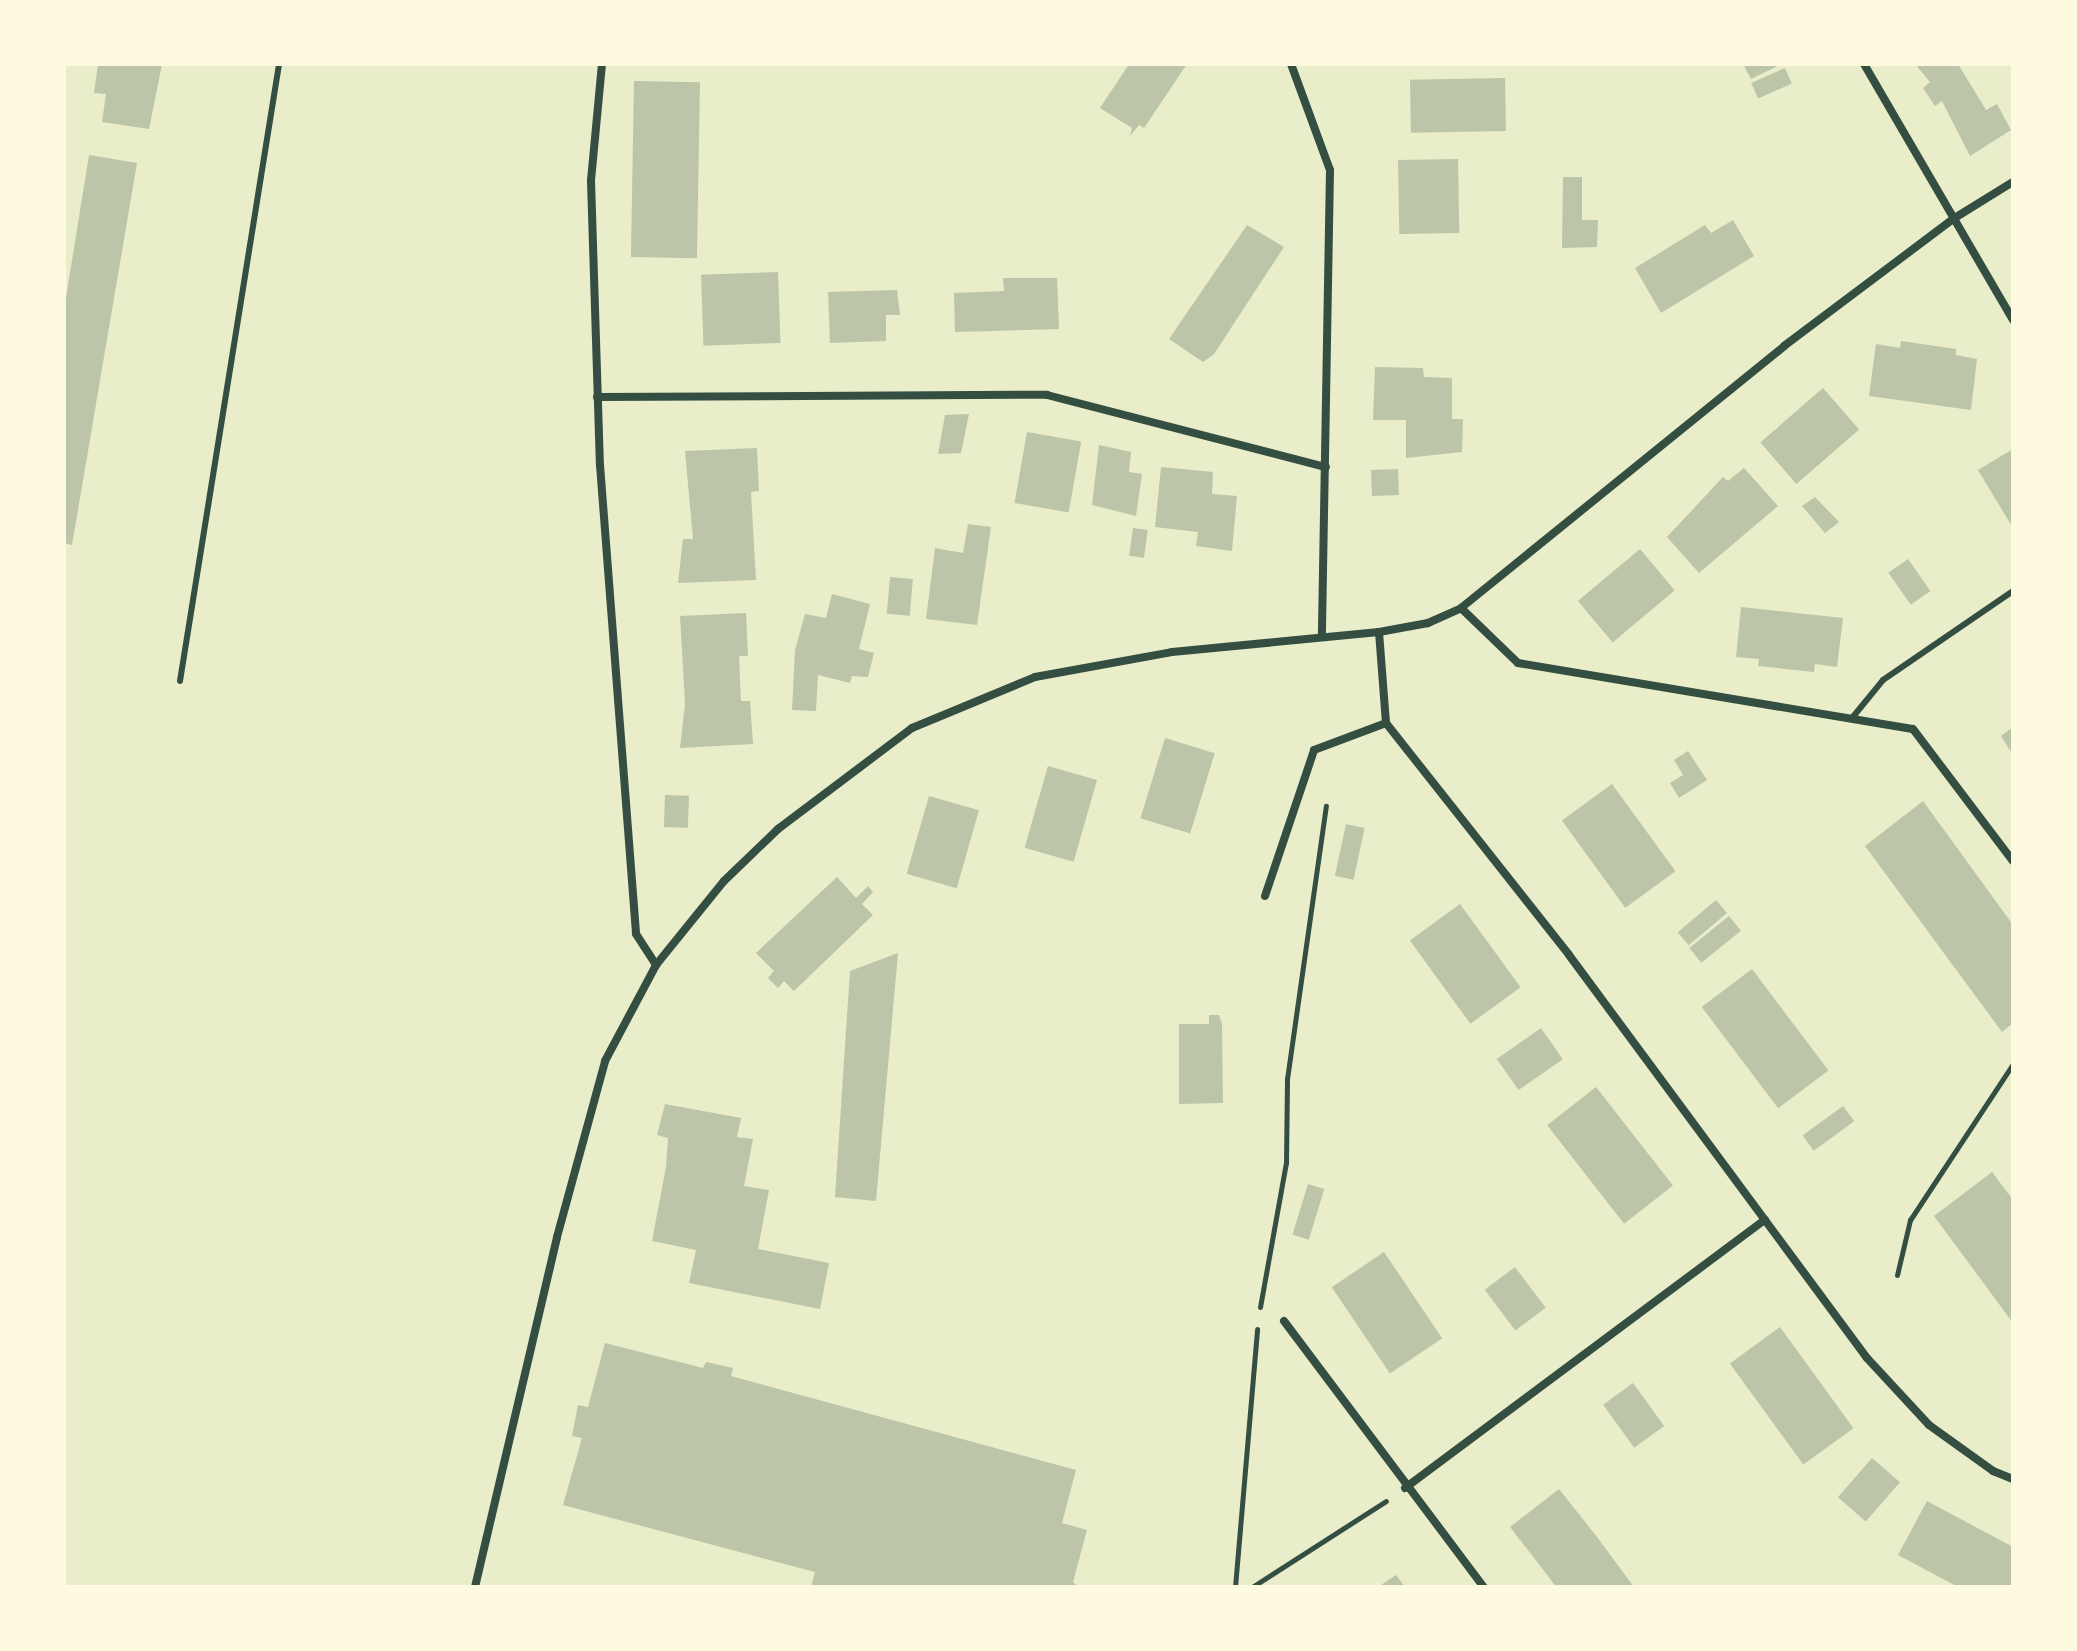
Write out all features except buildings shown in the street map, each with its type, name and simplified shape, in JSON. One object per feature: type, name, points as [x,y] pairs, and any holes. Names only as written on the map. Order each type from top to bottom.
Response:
[{"type":"street","points":[[602,64],[591,181],[597,397],[636,934],[656,965]]},
{"type":"street","points":[[1291,64],[1330,170],[1322,637]]},
{"type":"street","points":[[1864,64],[2013,320]]},
{"type":"street","points":[[475,1587],[557,1237],[605,1061],[656,965],[724,881],[778,829],[912,728],[1035,677],[1172,652],[1379,632],[1428,623],[1461,608],[1784,346],[1953,219],[2013,182]]},
{"type":"street","points":[[597,397],[1047,395],[1326,467]]},
{"type":"street","points":[[1461,608],[1518,663],[1913,729],[2013,861]]},
{"type":"street","points":[[1379,632],[1386,723],[1569,955],[1867,1358],[1929,1425],[1993,1471],[2013,1479]]},
{"type":"street","points":[[1265,896],[1314,750],[1386,723]]},
{"type":"street","points":[[1405,1488],[1765,1220]]},
{"type":"street","points":[[1284,1321],[1405,1488],[1484,1587]]},
{"type":"lane","points":[[180,681],[279,64]]},
{"type":"lane","points":[[1852,718],[1883,680],[2013,591]]},
{"type":"path","points":[[1235,1587],[1258,1315],[1286,1163],[1287,1079],[1329,776],[1314,750]]},
{"type":"path","points":[[1897,1275],[1910,1220],[2013,1064]]},
{"type":"path","points":[[1252,1587],[1405,1488]]}]
